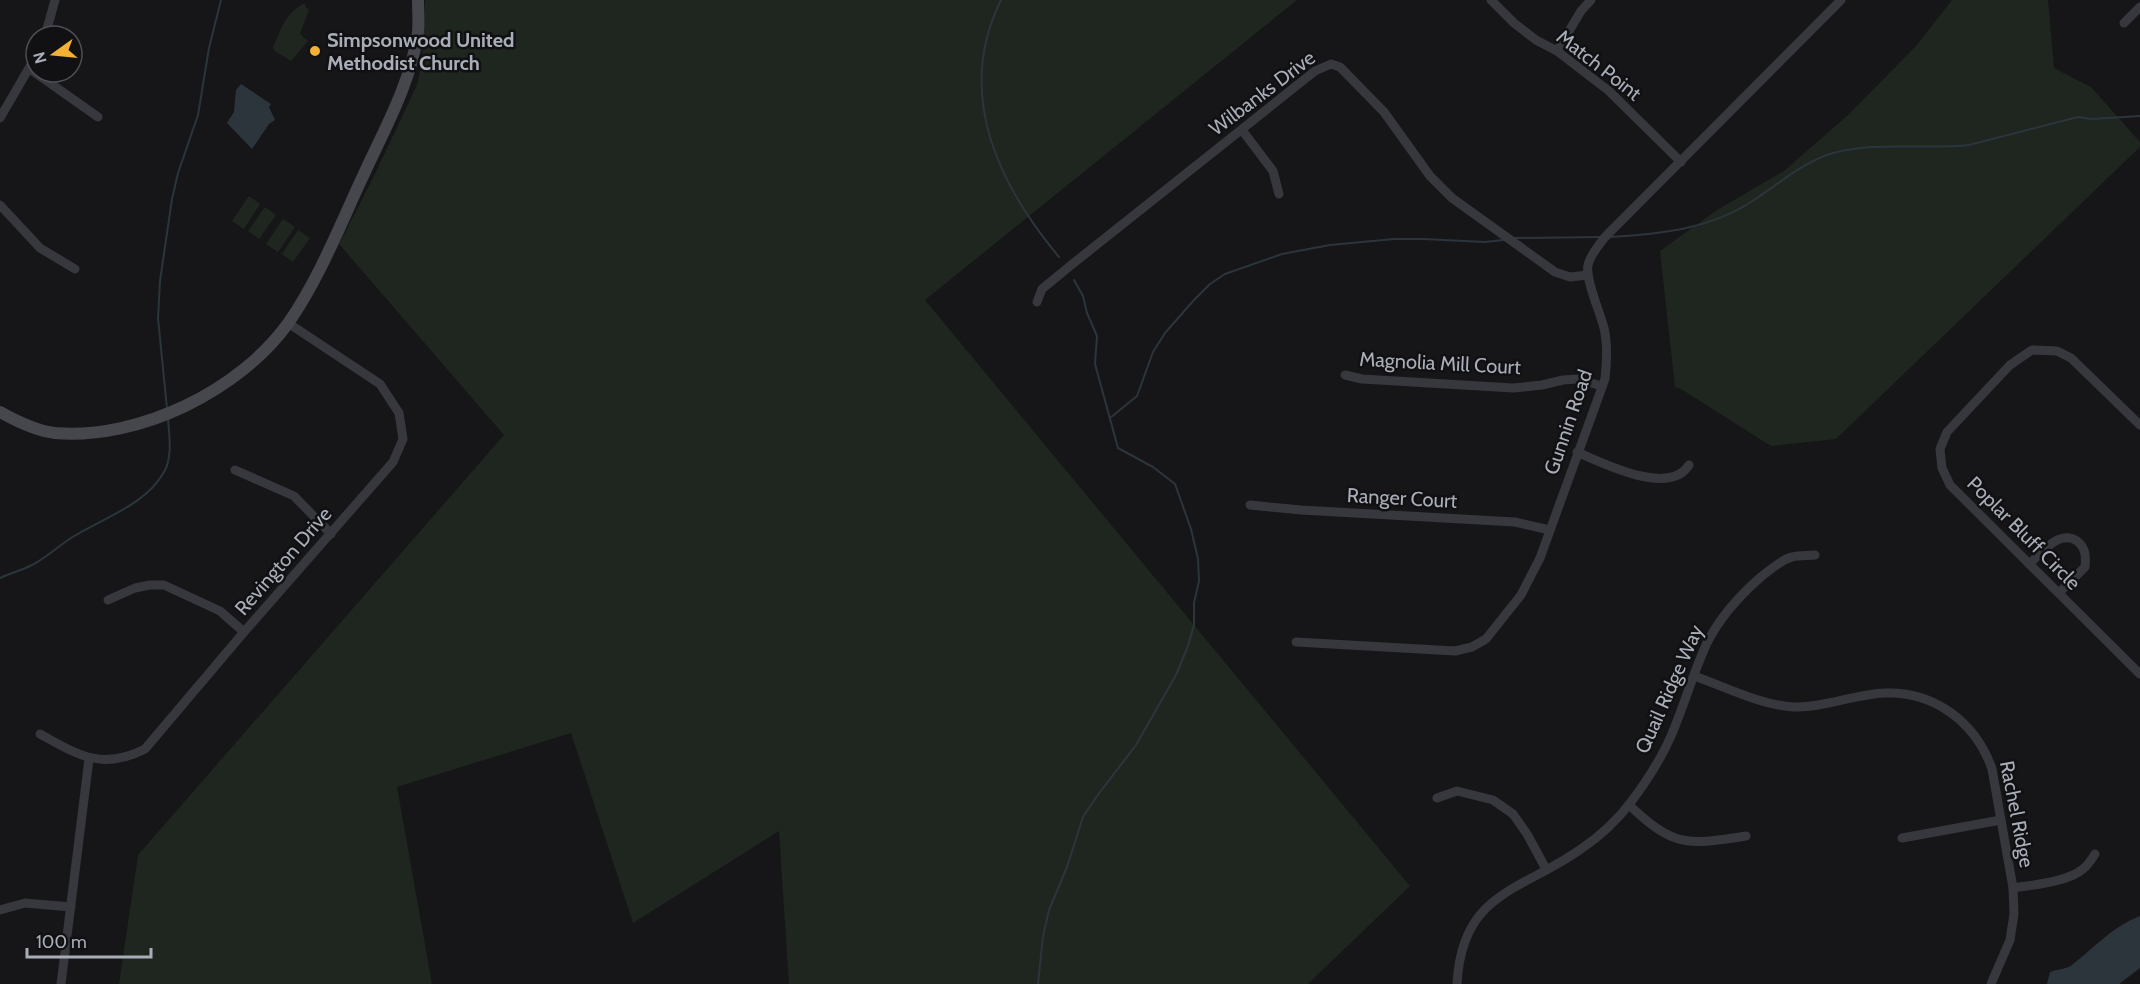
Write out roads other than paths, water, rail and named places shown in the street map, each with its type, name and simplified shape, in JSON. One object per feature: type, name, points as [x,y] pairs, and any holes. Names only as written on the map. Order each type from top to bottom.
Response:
[{"type":"street","points":[[48,24],[55,0]]},
{"type":"street","points":[[0,412],[30,426],[54,433],[113,430],[141,423],[184,406],[226,382],[256,357],[288,323],[335,238],[387,127],[408,74],[418,32],[418,0]]},
{"type":"street","name":"Match Point","points":[[1491,0],[1514,23],[1536,40],[1557,51],[1609,91],[1681,162]]},
{"type":"street","points":[[1557,51],[1581,11],[1591,0]]},
{"type":"street","points":[[1588,275],[1588,265],[1592,255],[1605,237],[1840,0]]},
{"type":"street","points":[[2124,23],[2140,7]]},
{"type":"street","name":"Wilbanks Drive","points":[[1037,302],[1042,289],[1315,71],[1331,64],[1340,67],[1384,112],[1430,176],[1452,198],[1556,272],[1570,277],[1588,275]]},
{"type":"street","points":[[0,118],[24,79]]},
{"type":"street","points":[[51,84],[98,117]]},
{"type":"street","points":[[1242,130],[1273,171],[1280,194]]},
{"type":"street","points":[[0,205],[40,248],[75,269]]},
{"type":"street","name":"Gunnin Road","points":[[1296,642],[1455,651],[1472,647],[1486,639],[1521,596],[1550,530],[1605,379],[1604,329],[1588,275]]},
{"type":"street","name":"Revington Drive","points":[[40,734],[89,759],[131,756],[144,749],[393,462],[403,439],[399,413],[380,384],[288,323]]},
{"type":"street","name":"Poplar Bluff Circle","points":[[2140,425],[2071,358],[2057,351],[2032,350],[2010,365],[1947,432],[1940,450],[1942,468],[1950,485],[2140,674]]},
{"type":"street","name":"Magnolia Mill Court","points":[[1345,375],[1362,380],[1514,388],[1577,379],[1602,386]]},
{"type":"street","points":[[1577,452],[1646,478],[1670,478],[1685,471],[1689,465]]},
{"type":"street","points":[[235,470],[294,496],[331,534]]},
{"type":"street","name":"Ranger Court","points":[[1250,505],[1515,522],[1550,530]]},
{"type":"street","points":[[2030,564],[2055,541],[2062,538],[2070,537],[2081,544],[2086,555],[2085,567],[2059,593]]},
{"type":"street","name":"Quail Ridge Way","points":[[1457,984],[1458,960],[1464,942],[1479,917],[1493,901],[1581,850],[1629,805],[1670,739],[1707,643],[1717,626],[1744,593],[1767,573],[1791,557],[1815,555]]},
{"type":"street","points":[[108,600],[135,588],[164,585],[220,611],[244,632]]},
{"type":"street","name":"Rachel Ridge","points":[[1694,675],[1774,704],[1796,707],[1884,693],[1903,693],[1922,697],[1947,709],[1961,719],[1987,753],[1992,769],[2013,888],[2014,914],[2010,940],[1991,984]]},
{"type":"street","points":[[61,984],[89,759]]},
{"type":"street","points":[[1437,798],[1457,791],[1493,800],[1513,814],[1546,869]]},
{"type":"street","points":[[1629,805],[1654,828],[1669,837],[1685,842],[1746,836]]},
{"type":"street","points":[[1902,838],[2001,820]]},
{"type":"street","points":[[2013,888],[2073,875],[2084,869],[2095,854]]},
{"type":"street","points":[[0,910],[25,903],[70,907]]},
{"type":"waterway","points":[[167,409],[158,318],[160,281],[172,199],[178,173],[198,115],[209,48],[221,0]]},
{"type":"waterway","points":[[1001,0],[988,35],[982,69],[983,103],[990,136],[1002,168],[1018,199],[1037,229],[1059,257]]},
{"type":"waterway","points":[[1610,237],[1667,232],[1721,218],[1754,200],[1802,167],[1822,157],[1850,149],[1969,145],[2078,117],[2092,119],[2140,116]]},
{"type":"waterway","points":[[1514,238],[1602,237]]},
{"type":"waterway","points":[[1110,418],[1137,396],[1153,352],[1165,333],[1210,284],[1225,274],[1282,254],[1330,245],[1394,239],[1485,242],[1503,240]]},
{"type":"waterway","points":[[1038,984],[1043,936],[1049,910],[1067,867],[1083,817],[1136,745],[1176,675],[1194,625],[1194,603],[1199,581],[1198,559],[1191,529],[1175,484],[1153,467],[1118,448],[1095,364],[1097,336],[1087,313],[1083,296],[1074,280]]},
{"type":"waterway","points":[[0,578],[35,563],[71,538],[146,494],[156,484],[169,460],[168,418]]},
{"type":"place","name":"Simpsonwood United Methodist Church","points":[[315,51]]}]
